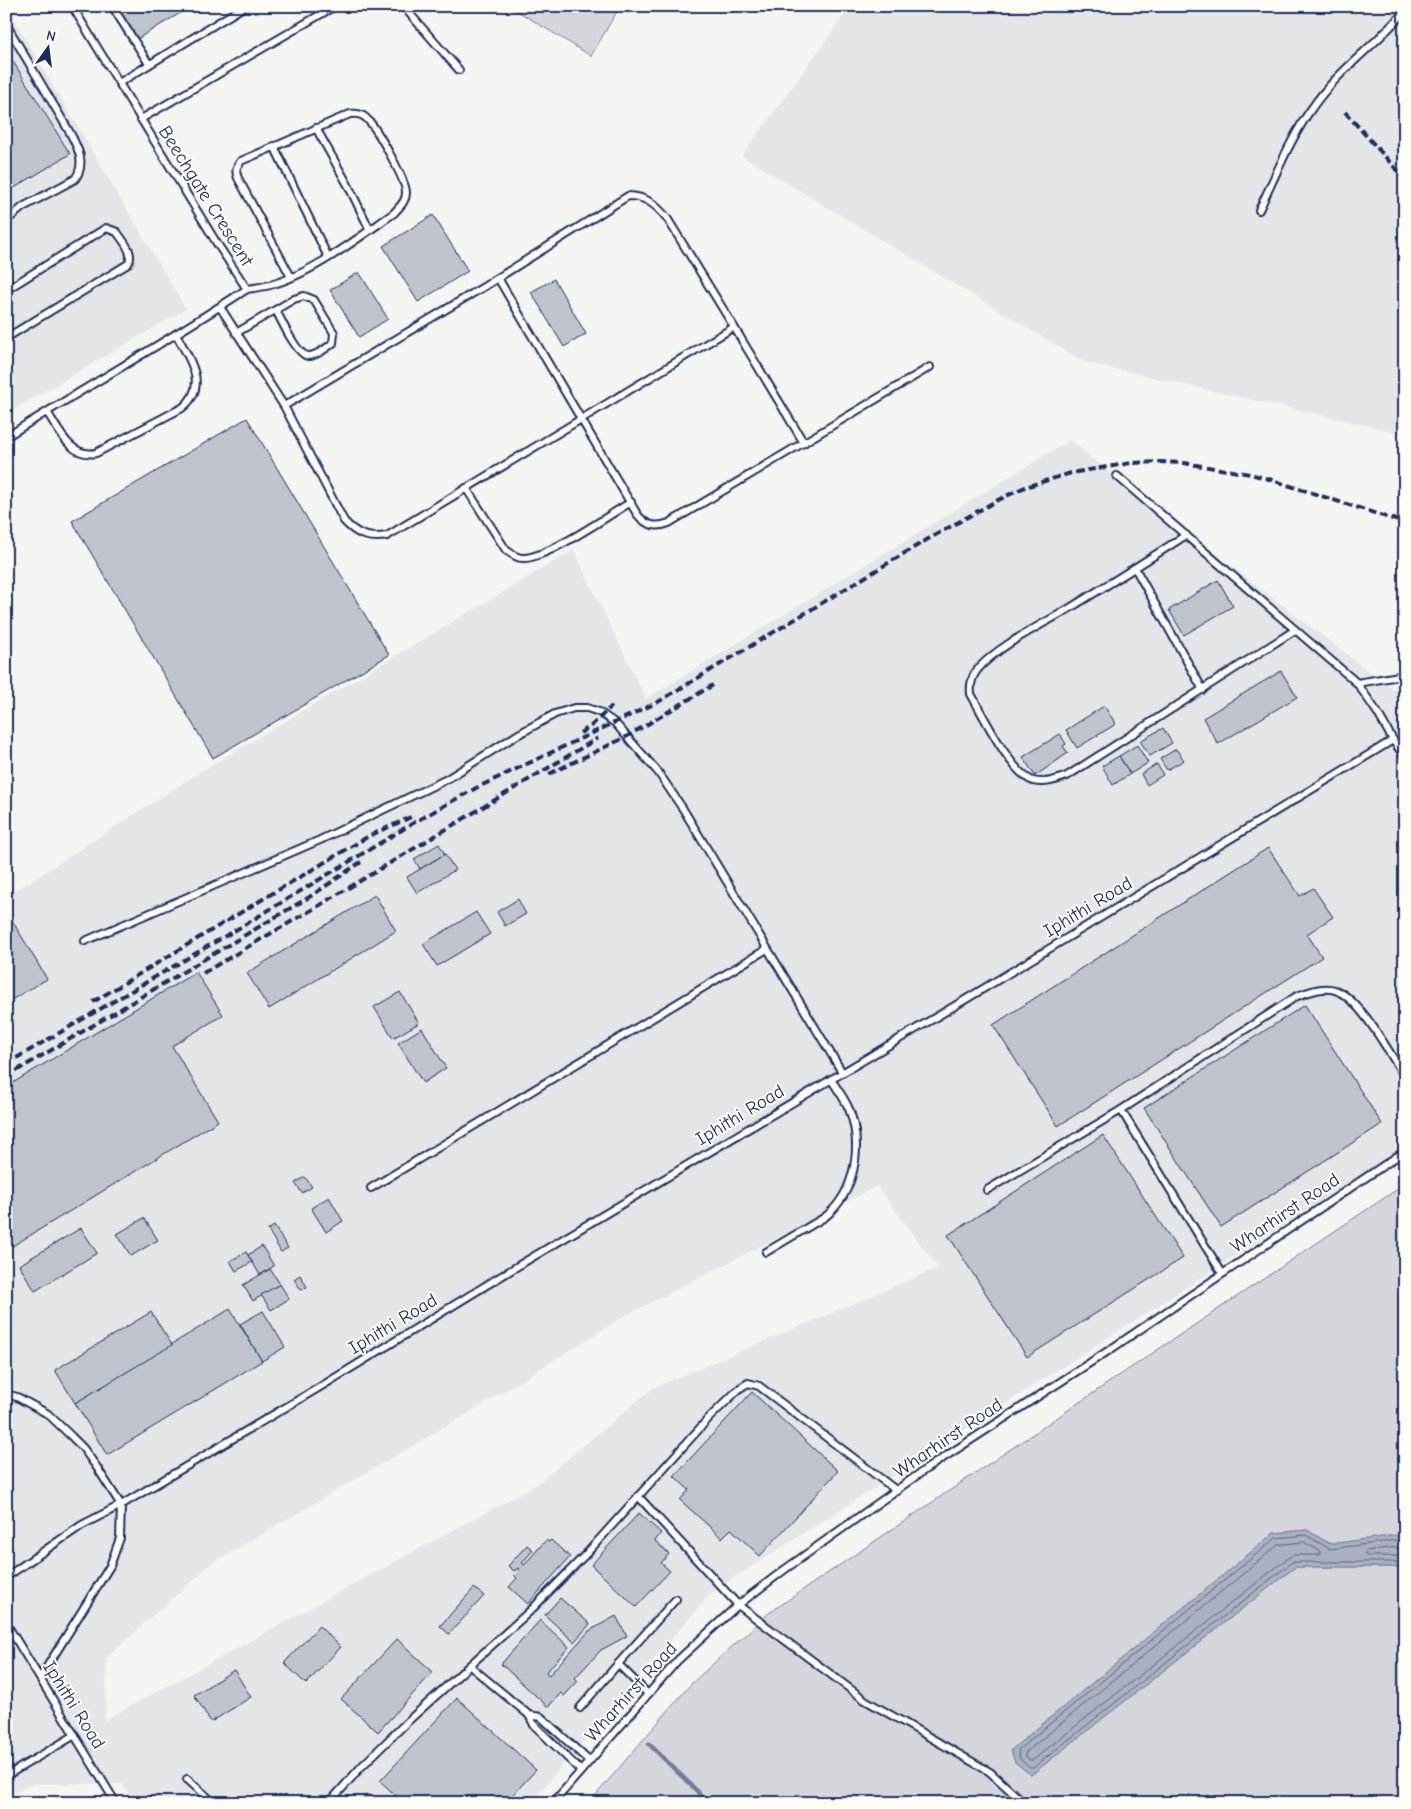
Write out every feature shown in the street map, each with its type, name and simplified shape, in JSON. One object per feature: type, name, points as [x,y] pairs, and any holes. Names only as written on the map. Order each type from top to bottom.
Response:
[{"type":"lane","name":"Beechgate Crescent","points":[[6,437],[220,307],[246,289],[72,6]]},
{"type":"lane","points":[[112,6],[149,64]]},
{"type":"lane","points":[[119,83],[245,6]]},
{"type":"lane","points":[[141,119],[335,6]]},
{"type":"lane","points":[[403,6],[459,70]]},
{"type":"lane","points":[[1259,210],[1312,107],[1329,87],[1405,11]]},
{"type":"lane","points":[[6,24],[69,131],[78,148],[81,160],[79,174],[75,179],[22,207],[6,221]]},
{"type":"lane","points":[[246,289],[270,285],[291,277],[328,257],[394,213],[403,203],[406,194],[405,186],[399,172],[369,120],[364,116],[350,114],[241,160],[238,165],[236,172],[291,277]]},
{"type":"lane","points":[[316,128],[348,185],[370,230]]},
{"type":"lane","points":[[274,146],[328,257]]},
{"type":"lane","points":[[284,406],[498,278],[628,196],[635,196],[653,203],[667,218],[804,443]]},
{"type":"lane","points":[[6,290],[106,228],[117,232],[130,254],[131,259],[128,264],[6,338]]},
{"type":"lane","points":[[498,278],[641,520],[649,525],[659,527],[669,523],[930,367]]},
{"type":"lane","points":[[236,333],[300,296],[314,300],[334,333],[333,342],[312,356],[304,355],[276,310]]},
{"type":"lane","points":[[220,307],[284,406],[344,521],[358,534],[375,538],[387,536],[734,327]]},
{"type":"lane","points":[[47,412],[70,445],[77,451],[89,455],[182,408],[190,401],[194,393],[195,370],[176,334]]},
{"type":"lane","points":[[1118,476],[1357,684],[1405,757]]},
{"type":"lane","points":[[466,488],[506,550],[514,557],[523,558],[534,557],[553,548],[631,502]]},
{"type":"lane","points":[[1186,535],[1022,636],[988,661],[974,674],[970,687],[971,694],[1014,765],[1028,778],[1042,782],[1067,776],[1295,630]]},
{"type":"lane","points":[[1135,568],[1203,690]]},
{"type":"lane","points":[[1357,684],[1405,675]]},
{"type":"lane","points":[[85,941],[320,840],[447,779],[555,714],[574,708],[587,708],[599,712],[615,723],[658,772],[683,809],[842,1072]]},
{"type":"lane","name":"Iphithi Road","points":[[6,1577],[82,1525],[121,1505],[968,998],[1393,740]]},
{"type":"lane","points":[[371,1188],[767,949]]},
{"type":"lane","points":[[986,1190],[1121,1110],[1297,996],[1311,991],[1334,990],[1346,995],[1358,1006],[1405,1077]]},
{"type":"lane","points":[[766,1252],[810,1227],[832,1211],[841,1200],[850,1180],[856,1157],[854,1124],[848,1108],[831,1079]]},
{"type":"lane","points":[[1121,1110],[1222,1273]]},
{"type":"lane","name":"Wharhirst Road","points":[[553,1803],[678,1660],[738,1605],[926,1469],[1108,1351],[1405,1151]]},
{"type":"lane","points":[[329,1803],[367,1760],[552,1588],[709,1418],[740,1388],[748,1384],[759,1386],[897,1491]]},
{"type":"lane","points":[[6,1394],[16,1397],[48,1414],[71,1436],[98,1468],[121,1505],[120,1538],[110,1566],[40,1678]]},
{"type":"lane","points":[[638,1496],[738,1605],[865,1700],[990,1772],[1024,1803]]},
{"type":"lane","points":[[580,1708],[676,1599]]},
{"type":"lane","name":"Iphithi Road","points":[[6,1623],[116,1803]]},
{"type":"lane","points":[[618,1664],[648,1694]]},
{"type":"lane","points":[[470,1666],[529,1715],[534,1725],[581,1771]]},
{"type":"lane","points":[[529,1715],[541,1717],[590,1761]]},
{"type":"lane","points":[[6,1776],[75,1735]]},
{"type":"lane","points":[[186,1779],[214,1803]]},
{"type":"shaded area","points":[[6,6],[186,309],[6,414]]},
{"type":"shaded area","points":[[509,6],[620,6],[591,56]]},
{"type":"shaded area","points":[[851,6],[1405,6],[1405,434],[1084,362],[742,156]]},
{"type":"shaded area","points":[[1070,440],[1101,466],[1393,690],[1405,688],[1405,1147],[712,1592],[530,1803],[133,1803],[123,1784],[32,1784],[6,1797],[6,897],[205,769],[574,550],[646,699]],"holes":[[[877,1186],[938,1268],[653,1388],[536,1485],[105,1720],[107,1657],[211,1564],[482,1405],[623,1317]]]},
{"type":"shaded area","points":[[1405,1184],[1405,1534],[1330,1544],[1307,1530],[1274,1533],[1011,1750],[1015,1762],[1031,1775],[1295,1567],[1405,1567],[1405,1803],[589,1803],[691,1684],[769,1613]]},
{"type":"water","points":[[1307,1530],[1330,1544],[1405,1534],[1405,1567],[1295,1567],[1031,1775],[1015,1762],[1011,1750],[1274,1533]]},
{"type":"building","points":[[117,6],[192,6],[137,39]]},
{"type":"building","points":[[6,50],[70,154],[6,193]]},
{"type":"building","points":[[433,215],[468,271],[418,302],[383,246]]},
{"type":"building","points":[[359,272],[388,319],[359,337],[330,290]]},
{"type":"building","points":[[554,279],[586,334],[564,347],[531,292]]},
{"type":"building","points":[[247,418],[389,655],[213,758],[72,521]]},
{"type":"building","points":[[1218,580],[1233,606],[1184,635],[1169,610]]},
{"type":"building","points":[[1281,671],[1297,697],[1218,744],[1203,718]]},
{"type":"building","points":[[1104,706],[1116,724],[1077,748],[1066,730]]},
{"type":"building","points":[[1163,728],[1172,743],[1150,756],[1140,741]]},
{"type":"building","points":[[1060,734],[1066,744],[1063,746],[1068,753],[1035,776],[1023,757]]},
{"type":"building","points":[[1137,745],[1148,763],[1130,774],[1119,756]]},
{"type":"building","points":[[1176,749],[1184,760],[1167,770],[1160,759]]},
{"type":"building","points":[[1119,756],[1130,774],[1113,785],[1102,766]]},
{"type":"building","points":[[1157,764],[1163,775],[1147,785],[1141,774]]},
{"type":"building","points":[[439,844],[445,854],[420,869],[414,859]]},
{"type":"building","points":[[1268,848],[1300,896],[1313,888],[1333,917],[1307,934],[1322,957],[1058,1126],[993,1025]]},
{"type":"building","points":[[445,854],[455,870],[417,893],[407,877]]},
{"type":"building","points":[[375,895],[396,931],[269,1009],[247,973]]},
{"type":"building","points":[[518,899],[526,914],[505,926],[497,912]]},
{"type":"building","points":[[476,912],[490,934],[437,966],[423,944]]},
{"type":"building","points":[[10,917],[47,979],[6,1003],[6,919]]},
{"type":"building","points":[[196,972],[223,1015],[172,1046],[218,1121],[6,1250],[6,1087]]},
{"type":"building","points":[[400,992],[419,1023],[393,1038],[374,1007]]},
{"type":"building","points":[[1305,1005],[1382,1124],[1221,1227],[1144,1108]]},
{"type":"building","points":[[422,1028],[446,1068],[423,1083],[398,1043]]},
{"type":"building","points":[[1103,1135],[1183,1258],[1027,1357],[948,1235]]},
{"type":"building","points":[[305,1177],[312,1187],[302,1193],[295,1183]]},
{"type":"building","points":[[329,1197],[343,1221],[326,1232],[311,1208]]},
{"type":"building","points":[[144,1218],[158,1240],[131,1256],[117,1234]]},
{"type":"building","points":[[274,1226],[288,1248],[281,1252],[268,1230]]},
{"type":"building","points":[[81,1228],[97,1253],[35,1291],[19,1265]]},
{"type":"building","points":[[262,1246],[274,1266],[260,1275],[248,1255]]},
{"type":"building","points":[[246,1252],[252,1262],[236,1271],[230,1261]]},
{"type":"building","points":[[270,1269],[280,1284],[253,1301],[243,1285]]},
{"type":"building","points":[[300,1275],[307,1287],[301,1290],[294,1279]]},
{"type":"building","points":[[280,1284],[289,1299],[271,1310],[261,1295]]},
{"type":"building","points":[[230,1309],[262,1361],[107,1455],[75,1403]]},
{"type":"building","points":[[263,1311],[285,1347],[262,1361],[240,1324]]},
{"type":"building","points":[[151,1312],[172,1345],[75,1403],[55,1370]]},
{"type":"building","points":[[752,1392],[838,1471],[760,1556],[731,1529],[722,1538],[680,1500],[689,1490],[674,1476]]},
{"type":"building","points":[[639,1513],[661,1533],[655,1541],[669,1554],[661,1563],[670,1571],[636,1607],[591,1565]]},
{"type":"building","points":[[546,1540],[549,1542],[551,1540],[570,1557],[528,1604],[509,1587],[517,1578],[514,1575],[520,1569],[518,1568],[514,1571],[508,1566],[527,1545],[533,1550],[522,1563],[524,1565]]},
{"type":"building","points":[[474,1588],[484,1596],[449,1634],[440,1626]]},
{"type":"building","points":[[560,1598],[590,1624],[574,1642],[545,1615]]},
{"type":"building","points":[[616,1616],[627,1636],[601,1650],[575,1678],[578,1681],[564,1696],[561,1693],[548,1707],[501,1664],[540,1620],[569,1647],[546,1672],[549,1675],[589,1631]]},
{"type":"building","points":[[319,1626],[341,1647],[306,1684],[284,1663]]},
{"type":"building","points":[[397,1639],[433,1672],[378,1732],[341,1699]]},
{"type":"building","points":[[234,1670],[251,1697],[211,1722],[194,1695]]},
{"type":"building","points":[[457,1698],[536,1770],[505,1803],[404,1803],[380,1781]]},
{"type":"building","points":[[367,1794],[376,1803],[359,1803]]},
{"type":"waterway","points":[[649,1744],[698,1792],[704,1803]]},
{"type":"railway","points":[[1345,112],[1405,179]]},
{"type":"railway","points":[[6,1064],[234,931],[420,819],[476,788],[658,702],[923,542],[1025,487],[1071,473],[1131,463],[1184,463],[1269,479],[1405,523]]},
{"type":"railway","points":[[549,774],[626,737],[713,685]]},
{"type":"railway","points":[[580,733],[591,726],[612,706]]},
{"type":"railway","points":[[203,973],[598,738]]},
{"type":"railway","points":[[93,1002],[369,836],[413,816]]},
{"type":"railway","points":[[6,1077],[311,896],[361,862]]}]
